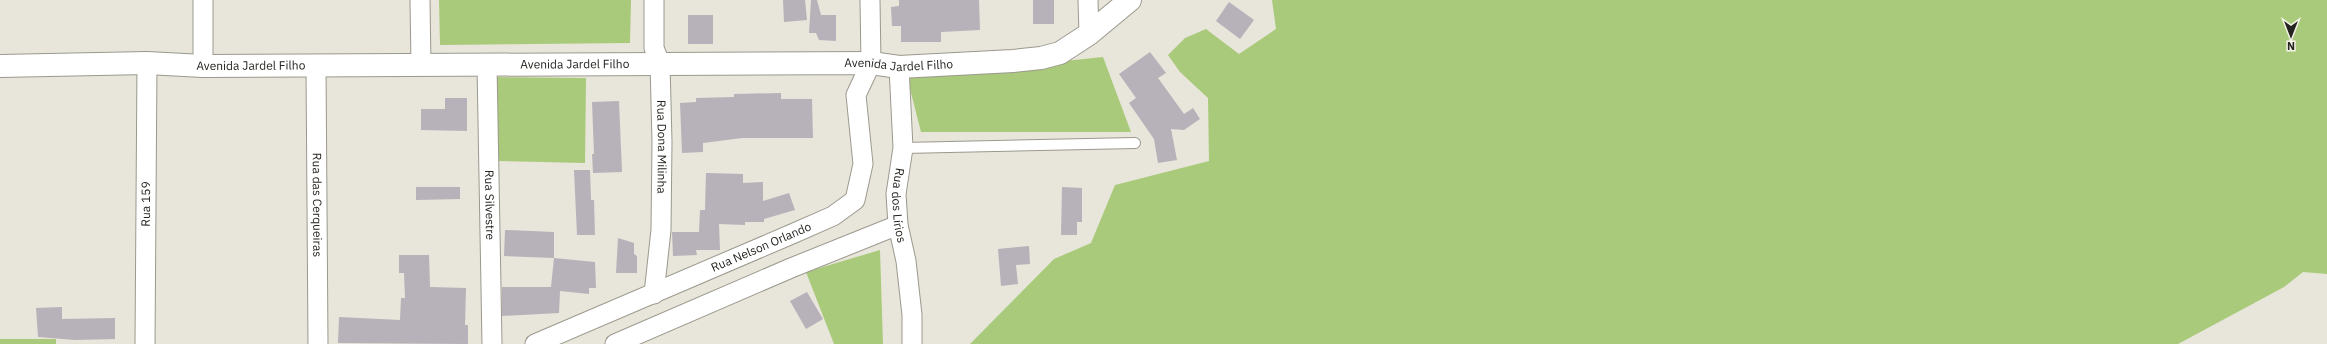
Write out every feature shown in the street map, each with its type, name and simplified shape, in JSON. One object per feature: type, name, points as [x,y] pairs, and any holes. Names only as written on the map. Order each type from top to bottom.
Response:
[{"type":"main road","name":"Avenida Jardel Filho","points":[[0,66],[147,63],[203,66],[316,66],[660,62],[871,63],[899,67],[1041,58],[1060,53],[1089,34],[1130,0]]},
{"type":"street","points":[[203,0],[203,66]]},
{"type":"street","points":[[420,0],[421,65]]},
{"type":"street","name":"Rua Dona Milinha","points":[[654,0],[654,48],[660,62],[661,230],[654,294]]},
{"type":"street","points":[[870,0],[871,63]]},
{"type":"street","points":[[1088,0],[1089,34]]},
{"type":"street","name":"Rua 159","points":[[145,344],[147,63]]},
{"type":"street","name":"Rua Nelson Orlando","points":[[534,344],[654,294],[833,216],[855,200],[863,164],[856,95],[871,63]]},
{"type":"street","name":"Rua Silvestre","points":[[487,65],[492,344]]},
{"type":"street","name":"Rua das Cerqueiras","points":[[316,66],[318,344]]},
{"type":"street","name":"Rua dos Lírios","points":[[899,67],[903,148],[896,194],[898,225],[906,260],[912,315],[912,344]]},
{"type":"street","points":[[614,344],[791,268],[898,225]]},
{"type":"lane","points":[[903,148],[1135,143]]},
{"type":"green space","points":[[439,0],[631,0],[630,43],[440,45]]},
{"type":"green space","points":[[1272,0],[2327,0],[2327,274],[2303,272],[2284,287],[2178,344],[970,344],[1054,259],[1091,243],[1115,185],[1209,161],[1208,98],[1180,72],[1168,55],[1185,38],[1206,29],[1239,54],[1276,29]]},
{"type":"green space","points":[[1103,57],[1131,132],[921,132],[907,77]]},
{"type":"green space","points":[[496,77],[586,78],[585,163],[495,161]]},
{"type":"green space","points":[[880,250],[883,344],[834,344],[806,272]]},
{"type":"green space","points":[[0,339],[56,339],[56,344],[0,344]]},
{"type":"building","points":[[783,0],[805,0],[807,20],[784,22]]},
{"type":"building","points":[[811,0],[817,0],[821,15],[836,15],[836,41],[819,40],[816,33],[809,33]]},
{"type":"building","points":[[899,0],[979,0],[980,30],[941,32],[941,42],[901,42],[901,26],[892,26],[891,7],[899,6]]},
{"type":"building","points":[[1033,0],[1054,0],[1054,24],[1033,24]]},
{"type":"building","points":[[1229,2],[1254,20],[1240,39],[1216,21]]},
{"type":"building","points":[[688,15],[713,15],[713,44],[688,44]]},
{"type":"building","points":[[1150,52],[1166,73],[1158,78],[1184,114],[1193,108],[1200,119],[1184,130],[1171,129],[1177,160],[1158,163],[1154,139],[1129,103],[1136,98],[1119,74]]},
{"type":"building","points":[[781,93],[781,99],[812,99],[813,138],[742,138],[703,143],[703,152],[682,153],[680,103],[696,102],[696,98],[734,97],[734,94]]},
{"type":"building","points":[[445,98],[467,98],[467,131],[421,130],[421,109],[445,109]]},
{"type":"building","points":[[619,101],[622,172],[593,173],[592,154],[594,154],[592,102]]},
{"type":"building","points":[[574,170],[590,170],[591,200],[594,200],[595,235],[577,235]]},
{"type":"building","points":[[706,173],[743,174],[743,183],[763,182],[763,201],[789,193],[795,210],[764,219],[764,222],[745,222],[745,225],[719,224],[720,250],[696,250],[697,255],[673,256],[672,232],[699,232],[700,210],[705,210]]},
{"type":"building","points":[[416,187],[460,187],[460,199],[416,200]]},
{"type":"building","points":[[1062,187],[1082,188],[1082,222],[1077,222],[1077,235],[1061,235]]},
{"type":"building","points":[[505,230],[554,232],[554,258],[504,256]]},
{"type":"building","points":[[618,238],[634,243],[634,254],[637,256],[637,273],[616,273]]},
{"type":"building","points":[[1029,246],[1030,264],[1016,265],[1018,284],[1001,286],[998,249]]},
{"type":"building","points":[[399,255],[429,255],[430,287],[466,288],[465,325],[468,325],[468,344],[338,343],[339,317],[400,320],[401,298],[405,298],[404,273],[399,273]]},
{"type":"building","points":[[554,258],[595,262],[596,288],[589,288],[589,294],[560,291],[559,313],[502,316],[502,287],[551,287]]},
{"type":"building","points":[[807,292],[823,319],[806,329],[790,301]]},
{"type":"building","points":[[62,307],[62,319],[115,318],[115,339],[75,340],[38,337],[36,308]]}]
